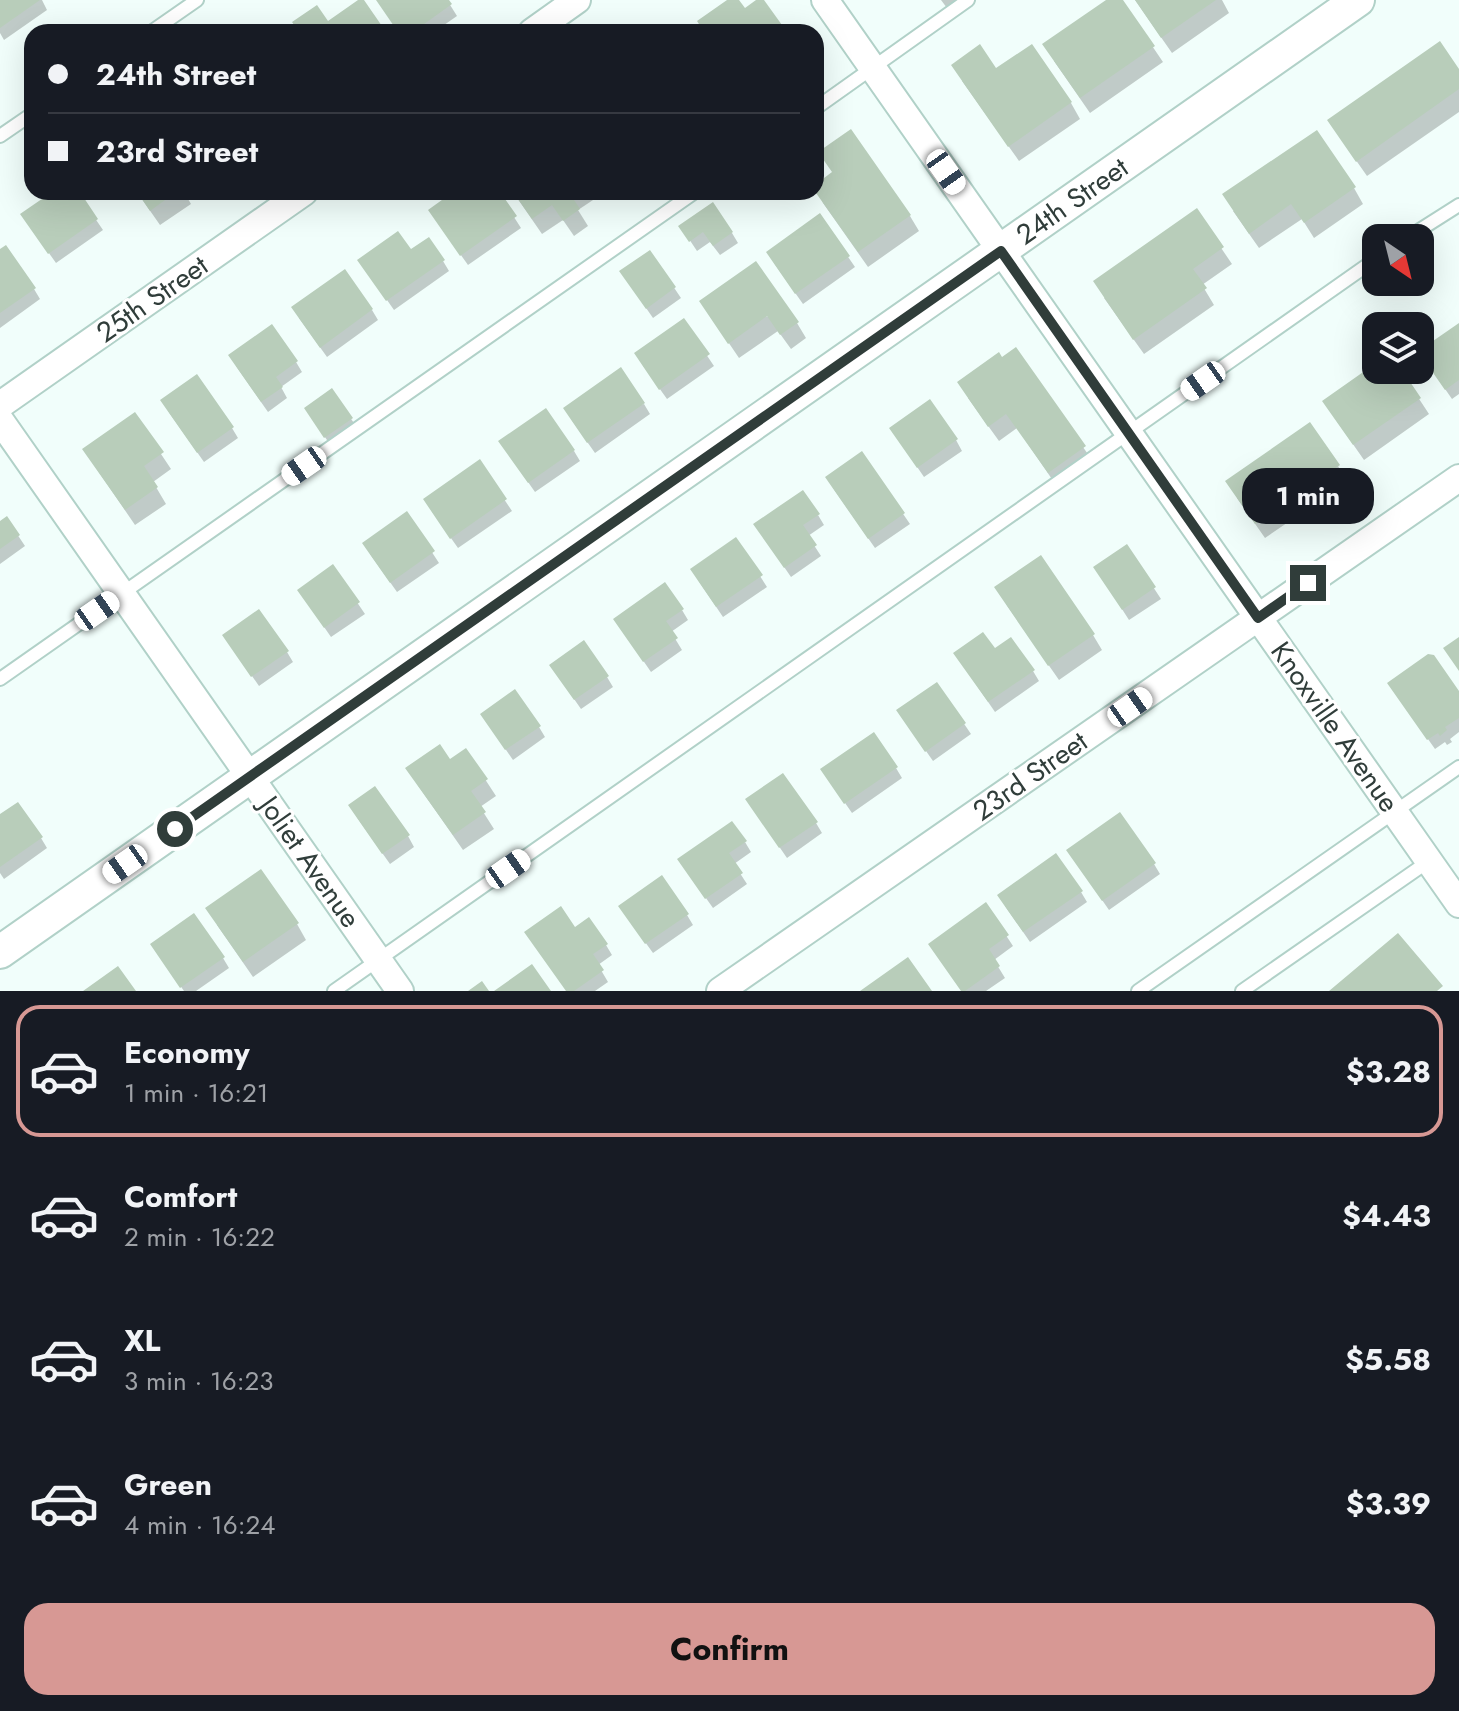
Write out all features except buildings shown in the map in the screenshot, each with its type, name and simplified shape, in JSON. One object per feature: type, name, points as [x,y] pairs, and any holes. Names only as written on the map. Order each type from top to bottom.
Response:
[{"type":"street","points":[[543,24],[577,0]]},
{"type":"street","name":"Knoxville Avenue","points":[[825,0],[1459,904]]},
{"type":"street","name":"24th Street","points":[[0,952],[1358,0]]},
{"type":"street","name":"25th Street","points":[[0,405],[293,200]]},
{"type":"street","name":"Joliet Avenue","points":[[0,420],[400,991]]},
{"type":"street","name":"23rd Street","points":[[720,991],[1459,478]]},
{"type":"lane","points":[[162,24],[197,0]]},
{"type":"lane","points":[[824,102],[968,0]]},
{"type":"lane","points":[[0,136],[24,120]]},
{"type":"lane","points":[[0,679],[684,200]]},
{"type":"lane","points":[[1429,224],[1459,205]]},
{"type":"lane","points":[[334,991],[1362,269]]},
{"type":"lane","points":[[1138,991],[1459,767]]},
{"type":"lane","points":[[1242,991],[1429,861]]},
{"type":"route","points":[[175,829],[1001,251],[1258,618],[1308,583]]}]
